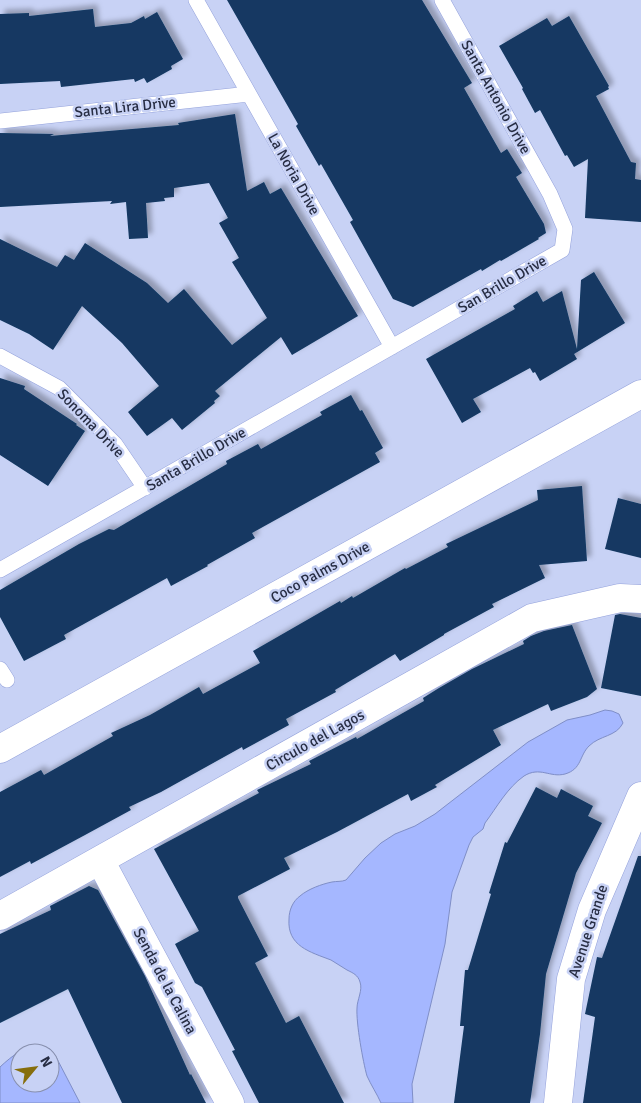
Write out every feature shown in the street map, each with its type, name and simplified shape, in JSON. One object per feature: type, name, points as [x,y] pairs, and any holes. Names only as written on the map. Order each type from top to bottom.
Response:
[{"type":"street","name":"Coco Palms Drive","points":[[0,750],[641,394]]},
{"type":"street","name":"Circulo del Lagos","points":[[0,916],[532,618],[620,598],[641,599]]},
{"type":"street","name":"Avenue Grande","points":[[558,1103],[571,979],[592,910],[641,796]]},
{"type":"street","name":"Senda de la Calina","points":[[100,860],[230,1103]]},
{"type":"lane","name":"La Noria Drive","points":[[196,0],[392,347]]},
{"type":"lane","name":"Santa Antonio Drive","points":[[442,0],[550,194]]},
{"type":"lane","name":"Santa Lira Drive","points":[[0,121],[249,94]]},
{"type":"lane","name":"San Brillo Drive","points":[[392,347],[562,250],[566,229],[550,194]]},
{"type":"lane","name":"Santa Brillo Drive","points":[[0,570],[392,347]]},
{"type":"lane","name":"Sonoma Drive","points":[[0,356],[59,388],[115,444],[145,488]]},
{"type":"water","points":[[605,710],[619,714],[623,723],[620,728],[612,734],[593,742],[571,772],[555,775],[535,772],[524,776],[507,792],[485,823],[483,829],[473,837],[452,892],[445,944],[412,1084],[413,1103],[381,1103],[367,1076],[362,1052],[357,1015],[361,988],[359,980],[353,973],[331,960],[308,951],[296,942],[289,928],[289,916],[293,903],[303,893],[315,887],[346,880],[381,843],[435,814],[528,742],[567,720]]},
{"type":"water","points":[[9,1059],[10,1093],[60,1093],[60,1065],[80,1103],[0,1103],[0,1067]]},
{"type":"building","points":[[227,0],[422,0],[472,83],[464,88],[501,153],[507,149],[522,173],[516,177],[544,224],[546,233],[501,261],[482,271],[481,269],[413,307],[393,299],[350,222],[353,220],[321,164],[319,166],[296,126],[298,124]]},
{"type":"building","points":[[93,9],[95,27],[131,23],[144,16],[145,19],[157,12],[183,59],[171,66],[172,69],[147,83],[144,78],[135,82],[134,79],[61,87],[60,81],[0,84],[0,14],[29,13],[29,16]]},
{"type":"building","points":[[569,16],[609,86],[609,89],[596,96],[631,162],[636,163],[635,179],[641,180],[641,222],[585,218],[588,159],[574,167],[567,155],[565,156],[540,110],[535,113],[499,46],[547,18],[552,26]]},
{"type":"building","points":[[235,114],[247,191],[264,182],[270,194],[281,188],[358,316],[292,355],[281,337],[215,391],[220,396],[214,401],[215,403],[182,430],[172,418],[147,436],[128,412],[159,386],[122,343],[82,306],[53,350],[29,334],[0,320],[0,239],[57,267],[65,255],[74,260],[85,243],[147,283],[168,303],[184,289],[232,345],[267,318],[232,262],[239,258],[219,223],[228,218],[209,183],[174,188],[174,197],[164,198],[165,201],[146,203],[148,238],[129,239],[126,202],[110,204],[112,201],[0,207],[0,133],[54,134],[50,136],[179,125],[178,123]]},
{"type":"building","points":[[594,272],[625,323],[574,354],[577,359],[540,381],[535,372],[533,373],[530,368],[473,399],[481,412],[462,423],[426,359],[515,309],[513,306],[537,291],[543,302],[562,291],[577,349],[581,280]]},
{"type":"building","points":[[0,378],[25,386],[24,389],[85,431],[48,486],[0,455]]},
{"type":"building","points":[[351,395],[360,411],[362,410],[383,448],[375,453],[380,462],[252,533],[255,538],[208,566],[171,586],[167,578],[64,635],[66,639],[24,661],[0,617],[0,590],[79,544],[109,529],[114,530],[227,464],[226,461],[258,444],[261,449],[322,415],[320,412]]},
{"type":"building","points":[[582,486],[587,561],[539,565],[545,578],[492,604],[494,607],[400,661],[395,654],[335,690],[336,692],[286,719],[289,725],[243,750],[242,747],[161,792],[129,807],[131,810],[31,864],[30,861],[0,877],[0,792],[41,770],[44,775],[113,736],[111,733],[150,715],[199,687],[203,694],[260,663],[253,651],[340,601],[341,603],[352,596],[353,598],[405,568],[448,547],[446,544],[538,500],[537,490]]},
{"type":"building","points":[[618,498],[641,504],[641,558],[605,549]]},
{"type":"building","points":[[620,614],[641,618],[641,696],[601,688],[615,615]]},
{"type":"building","points":[[572,625],[597,689],[587,697],[551,711],[548,704],[493,730],[501,745],[435,785],[437,787],[411,801],[408,794],[284,858],[290,869],[238,896],[268,956],[255,963],[286,1023],[299,1016],[344,1103],[259,1103],[232,1051],[235,1050],[202,987],[195,983],[175,944],[199,931],[154,849],[259,793],[257,790],[311,764],[309,761],[356,737],[357,739],[424,701],[423,698],[472,669],[524,644],[523,641],[531,636]]},
{"type":"building","points":[[536,787],[557,798],[561,789],[593,806],[588,816],[602,823],[576,873],[546,974],[530,1103],[454,1103],[464,1026],[460,1026],[465,970],[468,970],[505,842],[507,843]]},
{"type":"building","points":[[638,856],[641,856],[641,1103],[583,1103],[595,1017],[585,1014],[597,957],[602,958]]},
{"type":"building","points":[[89,886],[98,890],[145,976],[190,1075],[206,1103],[122,1103],[68,989],[0,1023],[0,934],[51,910],[50,906]]}]
